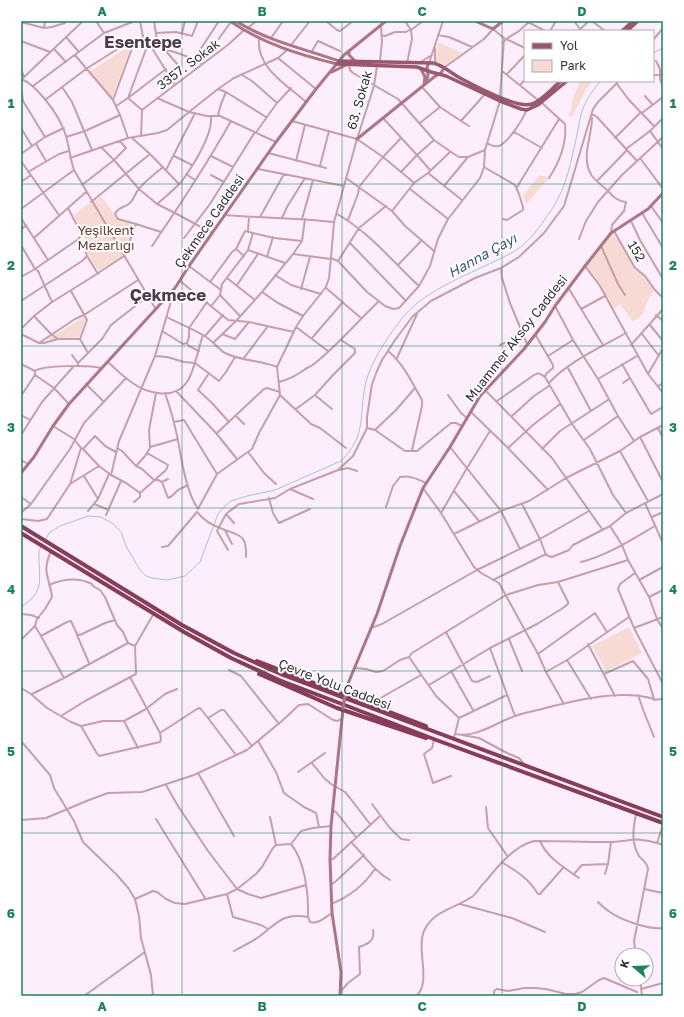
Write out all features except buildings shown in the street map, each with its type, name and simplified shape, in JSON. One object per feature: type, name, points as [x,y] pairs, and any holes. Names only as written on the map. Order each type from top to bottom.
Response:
[{"type":"highway","name":"Çevre Yolu Caddesi","points":[[21,526],[182,625],[234,653],[283,676],[663,817]]},
{"type":"highway","name":"Çevre Yolu Caddesi","points":[[21,533],[153,614],[231,658],[279,680],[663,824]]},
{"type":"highway","points":[[234,653],[270,665],[345,696],[416,721],[453,739]]},
{"type":"highway","points":[[231,658],[267,678],[343,709],[418,737],[437,740]]},
{"type":"main road","points":[[623,30],[633,21]]},
{"type":"main road","points":[[628,30],[638,21]]},
{"type":"main road","points":[[338,62],[355,61],[437,64],[515,107],[527,110],[566,82]]},
{"type":"main road","points":[[338,62],[348,65],[408,66],[420,68],[452,78],[485,94],[523,105],[540,102],[560,82]]},
{"type":"street","points":[[44,28],[45,21]]},
{"type":"street","points":[[22,78],[83,21]]},
{"type":"street","points":[[96,21],[104,33]]},
{"type":"street","points":[[33,86],[104,33],[135,21]]},
{"type":"street","points":[[140,21],[144,42]]},
{"type":"street","points":[[154,21],[158,47],[179,52],[202,64]]},
{"type":"street","points":[[182,33],[185,21]]},
{"type":"street","points":[[156,33],[182,33],[192,36],[198,21]]},
{"type":"street","points":[[193,58],[198,53],[219,21]]},
{"type":"street","points":[[199,62],[209,52],[230,21],[247,30],[312,51],[338,62]]},
{"type":"street","points":[[236,21],[259,38],[288,49],[338,62]]},
{"type":"street","name":"3357. Sokak","points":[[142,110],[185,79],[202,64],[247,30],[256,21]]},
{"type":"street","points":[[271,38],[283,21]]},
{"type":"street","points":[[70,158],[128,138],[166,130],[218,89],[242,74],[278,58],[288,49],[310,21]]},
{"type":"street","points":[[326,21],[340,31],[353,21]]},
{"type":"street","points":[[405,21],[411,29],[412,39],[407,63]]},
{"type":"street","points":[[381,35],[386,36],[395,32],[406,32],[423,21]]},
{"type":"street","points":[[423,86],[428,78],[427,67],[443,21]]},
{"type":"street","points":[[476,21],[493,29],[505,39],[524,48]]},
{"type":"street","points":[[357,139],[402,102],[442,72],[444,68],[484,39],[503,21]]},
{"type":"street","points":[[551,30],[556,21]]},
{"type":"street","points":[[575,21],[579,30],[591,21],[604,30]]},
{"type":"street","points":[[21,22],[44,28],[65,23]]},
{"type":"street","points":[[380,62],[383,22]]},
{"type":"street","name":"Çekmece Caddesi","points":[[21,473],[34,457],[53,426],[69,404],[156,310],[174,288],[268,153],[316,89],[338,62],[383,22]]},
{"type":"street","points":[[292,254],[338,261],[368,292],[379,301],[390,309],[394,310],[399,308],[419,286],[430,266],[434,251],[448,220],[462,200],[476,184],[484,167],[486,143],[500,99],[503,44],[505,39],[519,31],[529,22],[543,30]]},
{"type":"street","points":[[654,39],[663,28]]},
{"type":"street","points":[[438,35],[449,37],[472,47]]},
{"type":"street","points":[[66,36],[79,52]]},
{"type":"street","points":[[259,38],[259,50],[270,71],[306,102]]},
{"type":"street","points":[[21,41],[50,52]]},
{"type":"street","points":[[312,51],[318,41],[340,51]]},
{"type":"street","points":[[113,100],[134,42]]},
{"type":"street","points":[[45,100],[86,69],[116,50],[134,42],[144,42],[150,45],[166,68],[175,85]]},
{"type":"street","points":[[128,98],[148,44]]},
{"type":"street","points":[[435,47],[435,60],[437,64]]},
{"type":"street","points":[[54,49],[66,62]]},
{"type":"street","points":[[165,49],[178,65]]},
{"type":"street","points":[[349,52],[349,55],[355,61]]},
{"type":"street","points":[[419,63],[428,58],[432,53]]},
{"type":"street","points":[[75,55],[113,100],[128,138]]},
{"type":"street","points":[[507,74],[524,56]]},
{"type":"street","points":[[278,58],[316,89]]},
{"type":"street","points":[[656,61],[662,74],[660,79],[663,87]]},
{"type":"street","points":[[327,76],[337,69],[348,65],[353,73],[402,102],[434,140],[450,152],[459,157],[468,156],[485,150]]},
{"type":"street","name":"63. Sokak","points":[[326,287],[329,278],[334,222],[357,139],[374,86],[378,66]]},
{"type":"street","points":[[116,106],[166,68]]},
{"type":"street","points":[[420,68],[425,77],[423,86]]},
{"type":"street","points":[[21,69],[21,83]]},
{"type":"street","points":[[502,71],[565,124],[565,136],[562,151],[549,178]]},
{"type":"street","points":[[242,74],[277,103]]},
{"type":"street","points":[[22,78],[33,86],[55,112],[64,128],[74,170],[156,310]]},
{"type":"street","points":[[520,85],[524,81]]},
{"type":"street","points":[[338,470],[353,456],[367,428],[367,417],[372,384],[382,360],[413,316],[431,301],[476,278],[501,268],[519,257],[544,233],[564,206],[593,109],[598,102],[616,83],[629,100],[654,126]]},
{"type":"street","points":[[423,86],[440,107],[469,126]]},
{"type":"street","points":[[21,87],[24,101],[45,137]]},
{"type":"street","points":[[62,87],[72,102],[92,150]]},
{"type":"street","points":[[184,238],[224,182],[266,117],[290,88]]},
{"type":"street","points":[[218,89],[226,92],[266,117]]},
{"type":"street","points":[[218,115],[226,92]]},
{"type":"street","points":[[461,121],[485,94]]},
{"type":"street","points":[[645,96],[653,104]]},
{"type":"street","points":[[615,138],[641,113],[663,97]]},
{"type":"street","points":[[128,98],[142,110],[141,136]]},
{"type":"street","points":[[157,98],[195,114],[210,117],[218,115],[276,142]]},
{"type":"street","points":[[420,123],[440,107]]},
{"type":"street","points":[[486,143],[493,146],[499,146],[514,132],[527,110]]},
{"type":"street","points":[[166,170],[195,114]]},
{"type":"street","points":[[592,114],[597,117],[637,161]]},
{"type":"street","points":[[592,114],[586,157],[589,170],[597,181],[618,201],[626,202],[624,211],[612,225],[612,231]]},
{"type":"street","points":[[66,137],[85,132],[120,115]]},
{"type":"street","points":[[157,204],[179,184],[192,166],[204,143],[210,117]]},
{"type":"street","points":[[383,118],[430,170]]},
{"type":"street","points":[[597,181],[626,150],[650,131],[663,118]]},
{"type":"street","points":[[517,187],[559,119]]},
{"type":"street","points":[[152,246],[175,213],[232,121]]},
{"type":"street","points":[[292,121],[357,139],[383,157],[414,183]]},
{"type":"street","points":[[296,161],[306,125]]},
{"type":"street","points":[[21,128],[32,146]]},
{"type":"street","points":[[21,154],[45,137],[64,128]]},
{"type":"street","points":[[320,166],[329,131]]},
{"type":"street","points":[[650,131],[663,149]]},
{"type":"street","points":[[514,132],[542,148]]},
{"type":"street","points":[[579,239],[592,210],[622,175],[663,137]]},
{"type":"street","points":[[132,138],[179,184]]},
{"type":"street","points":[[348,220],[358,194],[359,187],[383,157],[401,138]]},
{"type":"street","points":[[401,172],[434,140]]},
{"type":"street","points":[[82,185],[114,160],[126,148],[120,141]]},
{"type":"street","points":[[36,144],[46,161]]},
{"type":"street","points":[[101,147],[139,189],[157,204],[212,233]]},
{"type":"street","points":[[28,172],[46,161],[69,151]]},
{"type":"street","points":[[392,211],[414,183],[428,173],[450,152]]},
{"type":"street","points":[[268,153],[326,168]]},
{"type":"street","points":[[92,202],[150,154]]},
{"type":"street","points":[[174,156],[192,166]]},
{"type":"street","points":[[211,156],[233,167]]},
{"type":"street","points":[[444,186],[468,156]]},
{"type":"street","points":[[640,158],[663,190]]},
{"type":"street","points":[[21,161],[59,216]]},
{"type":"street","points":[[161,232],[118,218],[115,214],[122,206],[127,205],[139,189],[163,167]]},
{"type":"street","points":[[484,167],[496,175],[512,182],[517,187],[523,210],[506,220],[503,219]]},
{"type":"street","points":[[258,169],[344,186]]},
{"type":"street","points":[[21,209],[74,170]]},
{"type":"street","points":[[428,173],[462,200]]},
{"type":"street","points":[[186,174],[196,180]]},
{"type":"street","points":[[260,218],[284,174]]},
{"type":"street","points":[[21,182],[30,175]]},
{"type":"street","points":[[211,175],[224,182]]},
{"type":"street","points":[[282,218],[305,178]]},
{"type":"street","points":[[346,178],[386,206],[405,226],[434,251]]},
{"type":"street","points":[[302,219],[313,180]]},
{"type":"street","points":[[410,188],[448,220]]},
{"type":"street","points":[[34,238],[86,192]]},
{"type":"street","name":"Muammer Aksoy Caddesi","points":[[340,994],[341,972],[332,913],[330,859],[331,826],[345,696],[354,668],[377,614],[400,546],[423,488],[450,447],[480,396],[535,334],[612,231],[642,213],[663,193]]},
{"type":"street","points":[[338,261],[359,228],[386,206]]},
{"type":"street","points":[[651,206],[663,223]]},
{"type":"street","points":[[21,277],[35,269],[82,235],[68,208]]},
{"type":"street","points":[[642,213],[663,248]]},
{"type":"street","points":[[337,214],[359,228],[419,286]]},
{"type":"street","points":[[225,215],[334,222]]},
{"type":"street","points":[[248,231],[249,217]]},
{"type":"street","points":[[21,218],[48,260]]},
{"type":"street","points":[[214,342],[236,321],[286,263],[302,241],[305,219]]},
{"type":"street","points":[[630,220],[663,279]]},
{"type":"street","points":[[21,329],[34,316],[52,302],[124,256],[136,224]]},
{"type":"street","points":[[21,230],[26,225]]},
{"type":"street","points":[[210,282],[232,252],[236,249],[245,231],[248,231]]},
{"type":"street","points":[[248,231],[273,238],[302,241]]},
{"type":"street","name":"152","points":[[612,231],[635,268],[645,276],[663,298]]},
{"type":"street","points":[[212,305],[220,295],[222,284],[248,250],[253,233]]},
{"type":"street","points":[[267,257],[273,238]]},
{"type":"street","points":[[77,240],[85,249],[87,256],[98,274]]},
{"type":"street","points":[[398,266],[422,240]]},
{"type":"street","points":[[350,243],[406,301]]},
{"type":"street","points":[[21,245],[35,269],[38,271],[52,302]]},
{"type":"street","points":[[601,246],[625,295]]},
{"type":"street","points":[[236,249],[244,256]]},
{"type":"street","points":[[248,250],[286,263]]},
{"type":"street","points":[[237,286],[258,254]]},
{"type":"street","points":[[21,301],[82,261],[87,256]]},
{"type":"street","points":[[301,289],[310,256]]},
{"type":"street","points":[[189,266],[221,290]]},
{"type":"street","points":[[585,266],[600,286],[648,374],[663,393]]},
{"type":"street","points":[[501,268],[502,278],[522,335],[527,344]]},
{"type":"street","points":[[275,275],[287,284],[321,294]]},
{"type":"street","points":[[227,278],[255,300]]},
{"type":"street","points":[[39,343],[138,280]]},
{"type":"street","points":[[179,280],[212,305],[228,320],[248,322],[294,332]]},
{"type":"street","points":[[162,547],[168,546],[198,510],[217,474],[252,449],[280,393],[276,367],[296,327],[326,287],[361,318]]},
{"type":"street","points":[[88,511],[98,499],[110,474],[117,448],[155,356],[174,288]]},
{"type":"street","points":[[569,289],[603,345]]},
{"type":"street","points":[[71,291],[87,320],[80,339]]},
{"type":"street","points":[[262,292],[278,303],[303,316]]},
{"type":"street","points":[[220,295],[240,316]]},
{"type":"street","points":[[78,363],[102,339],[111,325],[148,296]]},
{"type":"street","points":[[581,309],[605,296]]},
{"type":"street","points":[[279,382],[291,379],[305,368],[313,365],[379,301]]},
{"type":"street","points":[[187,343],[189,328],[207,302]]},
{"type":"street","points":[[312,338],[343,302]]},
{"type":"street","points":[[555,306],[573,340],[585,357],[618,416],[634,441]]},
{"type":"street","points":[[631,345],[650,325],[656,315],[663,309]]},
{"type":"street","points":[[397,358],[417,313]]},
{"type":"street","points":[[108,362],[133,384],[142,388],[156,393],[176,391],[187,382],[204,336],[223,315]]},
{"type":"street","points":[[656,315],[663,321]]},
{"type":"street","points":[[34,316],[51,334],[58,339]]},
{"type":"street","points":[[167,317],[214,342],[224,352],[276,367]]},
{"type":"street","points":[[222,334],[235,339],[248,322]]},
{"type":"street","points":[[650,325],[663,340]]},
{"type":"street","points":[[244,358],[268,326]]},
{"type":"street","points":[[296,327],[328,351]]},
{"type":"street","points":[[162,331],[183,344],[187,343],[189,346],[199,351]]},
{"type":"street","points":[[512,416],[568,368],[603,345],[626,333]]},
{"type":"street","points":[[535,334],[553,365],[553,368],[546,374],[545,377]]},
{"type":"street","points":[[642,334],[659,356]]},
{"type":"street","points":[[21,335],[39,343],[58,339],[80,339]]},
{"type":"street","points":[[500,345],[522,335]]},
{"type":"street","points":[[80,339],[88,353]]},
{"type":"street","points":[[296,409],[315,395],[355,354],[355,349],[341,339]]},
{"type":"street","points":[[548,356],[573,340]]},
{"type":"street","points":[[648,374],[663,348]]},
{"type":"street","points":[[388,351],[397,358],[422,400],[412,450]]},
{"type":"street","points":[[72,356],[78,363],[78,366]]},
{"type":"street","points":[[155,356],[195,363],[219,381],[235,356]]},
{"type":"street","points":[[598,379],[637,356]]},
{"type":"street","points":[[21,364],[35,371],[43,368],[78,366],[101,368]]},
{"type":"street","points":[[622,364],[651,414],[663,407]]},
{"type":"street","points":[[21,435],[30,420],[54,388],[73,367]]},
{"type":"street","points":[[568,368],[591,411]]},
{"type":"street","points":[[21,396],[35,375],[35,371]]},
{"type":"street","points":[[209,373],[198,390],[229,422]]},
{"type":"street","points":[[497,401],[534,374],[538,373],[545,377],[572,424],[584,440],[613,495],[626,513]]},
{"type":"street","points":[[35,375],[54,388],[69,404]]},
{"type":"street","points":[[21,513],[31,504],[66,454],[84,423],[126,378]]},
{"type":"street","points":[[623,383],[630,378]]},
{"type":"street","points":[[658,386],[663,383]]},
{"type":"street","points":[[86,384],[104,402]]},
{"type":"street","points":[[216,433],[264,389],[267,388],[280,393],[311,424],[320,428],[346,448]]},
{"type":"street","points":[[375,430],[396,410],[415,388]]},
{"type":"street","points":[[485,390],[556,462],[602,529]]},
{"type":"street","points":[[176,391],[216,433],[237,459]]},
{"type":"street","points":[[136,466],[150,447],[149,430],[156,393]]},
{"type":"street","points":[[165,393],[174,422],[188,485],[194,502],[202,518],[215,526],[239,534],[243,538],[247,548],[246,557]]},
{"type":"street","points":[[315,395],[332,409]]},
{"type":"street","points":[[448,395],[461,413],[467,418]]},
{"type":"street","points":[[542,449],[560,431],[609,400]]},
{"type":"street","points":[[508,448],[547,413],[560,404]]},
{"type":"street","points":[[471,412],[548,490]]},
{"type":"street","points":[[21,415],[30,420]]},
{"type":"street","points":[[236,416],[244,424]]},
{"type":"street","points":[[584,440],[618,416]]},
{"type":"street","points":[[174,422],[184,420],[188,430],[193,434],[217,474]]},
{"type":"street","points":[[367,428],[375,430],[405,451],[417,450],[451,423],[456,423],[462,426]]},
{"type":"street","points":[[454,534],[501,511],[522,504],[566,478],[620,451],[640,437],[663,425]]},
{"type":"street","points":[[53,426],[74,439],[100,466],[110,474],[119,478],[121,481],[140,493]]},
{"type":"street","points":[[657,428],[663,438]]},
{"type":"street","points":[[442,513],[454,490],[490,431]]},
{"type":"street","points":[[21,519],[47,519],[70,484],[82,448],[94,436],[104,446],[116,452]]},
{"type":"street","points":[[640,437],[663,482]]},
{"type":"street","points":[[150,447],[178,439]]},
{"type":"street","points":[[450,447],[501,511],[520,549]]},
{"type":"street","points":[[117,448],[154,480],[162,482],[168,479]]},
{"type":"street","points":[[620,451],[648,501]]},
{"type":"street","points":[[248,452],[264,473],[276,484]]},
{"type":"street","points":[[134,502],[140,497],[140,493],[166,470],[168,465],[147,453]]},
{"type":"street","points":[[21,460],[28,464]]},
{"type":"street","points":[[70,484],[100,466]]},
{"type":"street","points":[[228,550],[217,531],[220,528],[226,514],[239,504],[275,498],[290,489],[338,470],[348,468],[357,471]]},
{"type":"street","points":[[84,476],[98,499]]},
{"type":"street","points":[[386,506],[393,486],[400,477],[405,476],[426,483]]},
{"type":"street","points":[[106,515],[121,481]]},
{"type":"street","points":[[162,482],[168,498],[178,490],[188,485]]},
{"type":"street","points":[[423,488],[442,513],[468,558],[478,570],[499,583],[564,704]]},
{"type":"street","points":[[290,489],[313,499]]},
{"type":"street","points":[[454,490],[479,521]]},
{"type":"street","points":[[522,504],[546,554],[549,557],[569,550],[573,545],[610,526],[626,513],[663,494]]},
{"type":"street","points":[[21,497],[31,504]]},
{"type":"street","points":[[269,498],[272,513],[279,523],[310,510]]},
{"type":"street","points":[[645,503],[662,540],[663,548]]},
{"type":"street","points":[[94,504],[109,510]]},
{"type":"street","points":[[370,628],[382,624],[478,570],[540,539],[589,511]]},
{"type":"street","points":[[652,517],[663,512]]},
{"type":"street","points":[[226,514],[234,523]]},
{"type":"street","points":[[610,526],[649,597],[663,629]]},
{"type":"street","points":[[581,562],[622,546],[655,526]]},
{"type":"street","points":[[225,530],[232,544]]},
{"type":"street","points":[[21,640],[35,626],[52,597],[46,570],[49,550]]},
{"type":"street","points":[[493,580],[546,554]]},
{"type":"street","points":[[354,668],[376,672],[383,671],[400,660],[409,657],[412,653],[506,595],[538,585],[558,582],[628,560]]},
{"type":"street","points":[[639,580],[663,567]]},
{"type":"street","points":[[635,573],[620,584],[618,589],[634,628],[663,684]]},
{"type":"street","points":[[49,584],[75,579],[90,582],[100,590],[105,597],[115,620],[128,643],[135,646]]},
{"type":"street","points":[[429,685],[490,648],[509,639],[563,608],[568,604],[558,582]]},
{"type":"street","points":[[649,597],[663,590]]},
{"type":"street","points":[[538,654],[595,613],[607,632]]},
{"type":"street","points":[[21,614],[27,614],[39,618]]},
{"type":"street","points":[[61,716],[85,701],[135,675],[135,646],[153,614]]},
{"type":"street","points":[[546,672],[567,660],[629,617]]},
{"type":"street","points":[[634,628],[663,617]]},
{"type":"street","points":[[77,634],[84,634],[105,623],[115,620]]},
{"type":"street","points":[[41,636],[67,622],[71,622],[89,663]]},
{"type":"street","points":[[35,626],[64,678]]},
{"type":"street","points":[[446,632],[474,682],[490,676]]},
{"type":"street","points":[[509,639],[522,670]]},
{"type":"street","points":[[31,694],[128,643]]},
{"type":"street","points":[[588,644],[615,696]]},
{"type":"street","points":[[490,648],[515,716]]},
{"type":"street","points":[[409,657],[436,696],[459,718]]},
{"type":"street","points":[[567,660],[591,699]]},
{"type":"street","points":[[604,674],[633,661],[648,679],[654,699]]},
{"type":"street","points":[[229,670],[240,676],[279,724]]},
{"type":"street","points":[[451,671],[474,710]]},
{"type":"street","points":[[370,704],[422,675]]},
{"type":"street","points":[[81,726],[99,756],[158,743],[161,740],[160,733],[130,678]]},
{"type":"street","points":[[21,688],[31,694],[47,708],[81,726],[103,722],[124,721],[147,708],[164,694],[177,689]]},
{"type":"street","points":[[453,739],[459,718],[507,695]]},
{"type":"street","points":[[638,695],[654,737]]},
{"type":"street","points":[[461,735],[475,733],[515,716],[591,699],[638,695],[654,700],[662,699],[663,704]]},
{"type":"street","points":[[21,820],[46,818],[108,793],[142,792],[198,773],[247,750],[279,724],[299,705],[308,704],[333,720],[337,721],[342,719]]},
{"type":"street","points":[[160,733],[198,708],[208,718],[236,755]]},
{"type":"street","points":[[208,718],[221,710],[224,710],[252,746]]},
{"type":"street","points":[[124,721],[138,748]]},
{"type":"street","points":[[455,734],[479,738],[519,758],[525,766]]},
{"type":"street","points":[[437,740],[432,748],[424,754],[433,783],[451,776]]},
{"type":"street","points":[[21,741],[50,775],[54,788],[74,821],[83,842],[121,880],[135,899],[140,916],[141,938],[151,975],[153,996]]},
{"type":"street","points":[[258,741],[276,772],[284,793],[304,807],[316,813],[319,827]]},
{"type":"street","points":[[298,772],[325,753]]},
{"type":"street","points":[[312,762],[324,778],[350,798],[370,824]]},
{"type":"street","points":[[198,773],[234,836]]},
{"type":"street","points":[[166,785],[208,852],[237,889],[261,898],[306,885]]},
{"type":"street","points":[[372,804],[380,816],[401,839],[409,840]]},
{"type":"street","points":[[486,807],[488,828],[508,857]]},
{"type":"street","points":[[333,811],[336,812],[356,836]]},
{"type":"street","points":[[635,947],[634,941],[648,866],[640,857],[633,839],[637,813]]},
{"type":"street","points":[[330,859],[333,859],[356,836],[380,816]]},
{"type":"street","points":[[270,817],[276,846]]},
{"type":"street","points":[[156,819],[205,898]]},
{"type":"street","points":[[657,843],[663,824]]},
{"type":"street","points":[[135,899],[153,891],[175,903],[184,904],[227,894],[237,889],[256,874],[273,848],[276,846],[291,844],[302,831],[331,826]]},
{"type":"street","points":[[416,996],[420,993],[424,975],[422,943],[423,933],[426,927],[445,909],[474,895],[489,876],[519,847],[527,843],[540,841],[611,842],[633,839],[644,839],[663,845]]},
{"type":"street","points":[[540,841],[548,854],[563,868],[579,878]]},
{"type":"street","points":[[351,842],[382,875],[390,880]]},
{"type":"street","points":[[605,874],[611,842]]},
{"type":"street","points":[[291,844],[299,857],[306,885],[308,917],[310,922],[319,922],[332,913]]},
{"type":"street","points":[[331,884],[364,855]]},
{"type":"street","points":[[502,863],[531,883],[538,894],[540,894],[563,868]]},
{"type":"street","points":[[574,874],[582,865],[608,864]]},
{"type":"street","points":[[332,904],[346,898],[366,881],[376,869]]},
{"type":"street","points":[[644,889],[663,893]]},
{"type":"street","points":[[227,894],[232,917],[261,925],[268,929]]},
{"type":"street","points":[[598,902],[610,912],[621,918],[654,928],[663,928]]},
{"type":"street","points":[[459,903],[512,918],[545,932]]},
{"type":"street","points":[[234,951],[259,936],[284,918],[291,916],[308,917]]},
{"type":"street","points":[[340,994],[348,983],[360,974],[358,947],[368,944],[372,940],[374,936],[373,930]]},
{"type":"street","points":[[84,996],[145,952]]},
{"type":"street","points":[[494,996],[494,991],[497,989],[508,991],[524,988],[546,989],[566,994],[575,994],[586,990],[604,978],[637,992]]},
{"type":"street","points":[[642,996],[641,989],[663,983]]},
{"type":"green space","points":[[438,42],[462,53],[446,65],[436,61]]},
{"type":"green space","points":[[131,47],[112,98],[89,72],[123,50]]},
{"type":"green space","points":[[580,82],[592,82],[586,89],[572,117],[568,115],[571,110],[573,97]]},
{"type":"green space","points":[[540,175],[549,178],[526,204],[523,195]]},
{"type":"green space","name":"Yeşilkent Mezarlığı","points":[[101,196],[117,219],[133,224],[122,256],[99,270],[94,265],[85,249],[86,241],[74,215],[88,204],[94,203]]},
{"type":"green space","points":[[612,233],[626,251],[634,270],[645,276],[655,290],[650,296],[642,315],[633,322],[620,304],[613,310],[600,286],[585,266]]},
{"type":"green space","points":[[83,318],[86,320],[79,337],[47,340],[47,339]]},
{"type":"green space","points":[[629,627],[642,653],[606,671],[592,646]]},
{"type":"waterway","name":"Hanna Çayı","points":[[654,52],[663,48]]},
{"type":"waterway","name":"Hanna Çayı","points":[[46,539],[49,533],[60,526],[88,516],[101,517],[112,523],[121,532],[126,546],[140,570],[146,576],[167,580],[185,576],[200,562],[218,514],[231,501],[275,490],[341,461],[355,442],[359,433],[368,374],[386,340],[403,317],[411,308],[431,293],[518,249],[542,224],[557,201],[565,183],[583,108],[590,95],[600,82]]},
{"type":"waterway","points":[[21,607],[35,595],[38,589],[40,576],[39,551],[41,547]]},
{"type":"district","name":"Esentepe","points":[[143,41]]},
{"type":"district","name":"Çekmece","points":[[168,294]]}]
